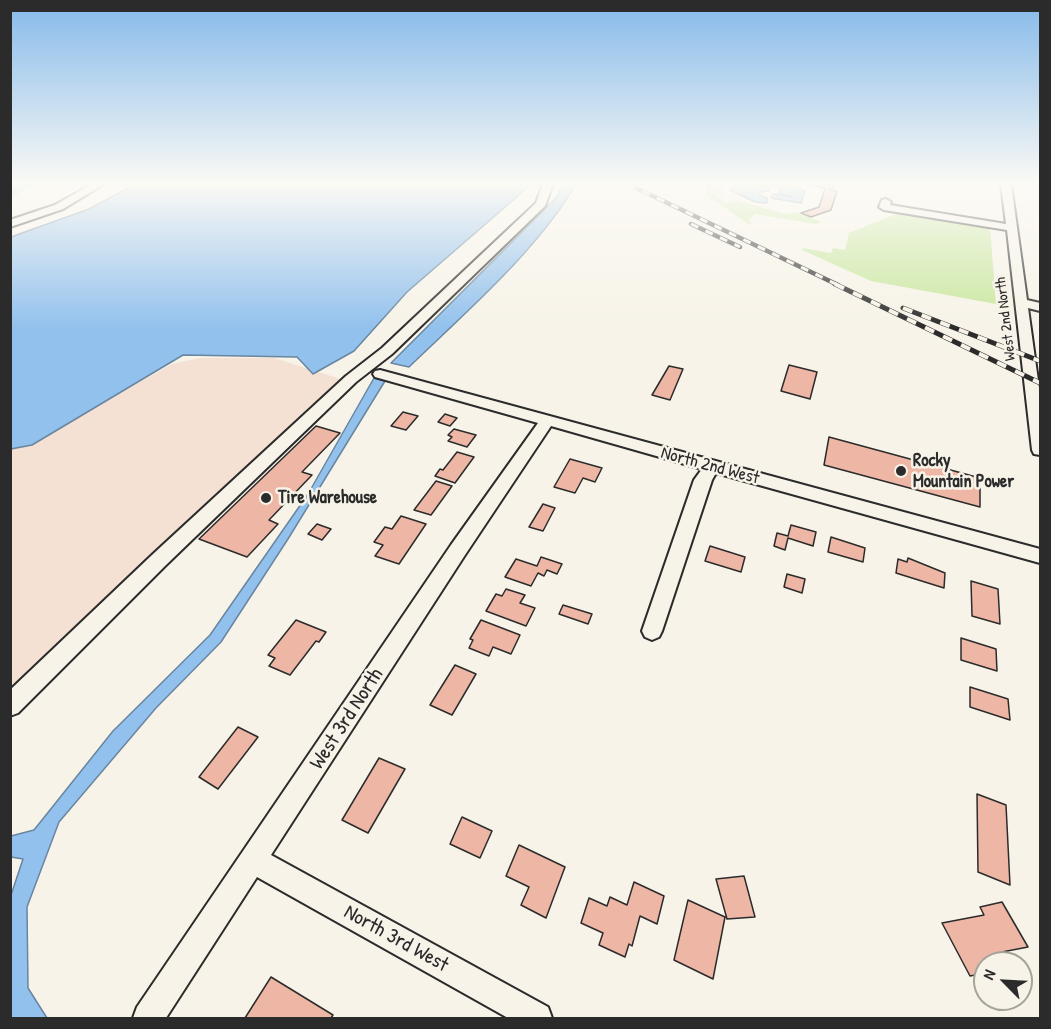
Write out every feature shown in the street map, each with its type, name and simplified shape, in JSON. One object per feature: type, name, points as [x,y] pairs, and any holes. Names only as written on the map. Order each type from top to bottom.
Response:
[{"type":"street","points":[[10,706],[159,560],[351,379],[387,351],[512,232]]},
{"type":"street","name":"West 2nd North","points":[[1013,232],[1041,450]]},
{"type":"street","points":[[1022,303],[1041,307]]},
{"type":"street","name":"North 2nd West","points":[[380,374],[1041,556]]},
{"type":"street","name":"West 3rd North","points":[[148,1018],[546,421]]},
{"type":"street","points":[[652,631],[703,480],[711,467]]},
{"type":"street","name":"North 3rd West","points":[[254,860],[537,1018]]},
{"type":"shaded area","points":[[200,358],[274,358],[344,380],[11,696],[11,438],[62,415],[108,400],[172,364]]},
{"type":"green space","points":[[990,232],[996,304],[871,281],[802,250],[803,248],[831,253],[833,248],[845,250],[849,233]]},
{"type":"water","points":[[25,232],[476,232],[407,292],[354,351],[313,374],[297,357],[183,355],[32,445],[11,449],[11,237]]},
{"type":"water","points":[[522,232],[543,232],[499,280],[409,367],[391,363]]},
{"type":"water","points":[[374,378],[385,381],[288,539],[221,642],[156,708],[59,822],[27,907],[28,988],[47,1018],[11,1018],[11,895],[23,859],[11,857],[11,836],[34,830],[113,731],[210,635],[308,494]]},
{"type":"building","points":[[789,365],[817,372],[810,399],[781,391]]},
{"type":"building","points":[[669,366],[683,369],[670,400],[652,395]]},
{"type":"building","points":[[403,412],[418,416],[406,430],[391,426]]},
{"type":"building","points":[[445,414],[457,418],[450,426],[438,422]]},
{"type":"building","name":"Tire Warehouse","points":[[316,426],[340,433],[302,472],[312,475],[269,520],[278,524],[247,557],[199,539]]},
{"type":"building","points":[[454,429],[476,435],[467,447],[448,441],[452,437],[448,435]]},
{"type":"building","name":"Rocky Mountain Power","points":[[829,437],[980,478],[980,507],[824,465]]},
{"type":"building","points":[[457,452],[474,457],[455,483],[435,476],[440,469],[443,470]]},
{"type":"building","points":[[570,459],[602,468],[595,482],[583,478],[575,493],[554,487]]},
{"type":"building","points":[[436,481],[452,486],[431,515],[414,510]]},
{"type":"building","points":[[543,504],[555,508],[543,531],[529,527]]},
{"type":"building","points":[[401,516],[426,524],[399,564],[375,556],[383,545],[374,542],[385,527],[392,529]]},
{"type":"building","points":[[317,524],[331,529],[322,540],[308,534]]},
{"type":"building","points":[[791,525],[816,532],[813,546],[788,538],[785,550],[774,546],[777,533],[788,536]]},
{"type":"building","points":[[831,537],[865,548],[863,562],[828,552]]},
{"type":"building","points":[[710,546],[745,557],[741,572],[705,561]]},
{"type":"building","points":[[541,557],[562,564],[557,574],[547,570],[544,576],[538,573],[531,586],[505,577],[516,559],[537,566]]},
{"type":"building","points":[[908,558],[945,573],[944,588],[896,573],[898,559],[907,562]]},
{"type":"building","points":[[787,574],[805,579],[802,593],[784,587]]},
{"type":"building","points":[[971,581],[998,589],[1000,624],[972,616]]},
{"type":"building","points":[[506,589],[525,595],[520,603],[535,608],[526,626],[486,611],[496,594],[502,596]]},
{"type":"building","points":[[563,605],[592,614],[588,624],[559,614]]},
{"type":"building","points":[[296,620],[326,632],[319,642],[316,641],[290,675],[269,666],[275,658],[268,655]]},
{"type":"building","points":[[481,620],[520,635],[511,654],[493,647],[489,656],[469,648],[473,640],[470,639]]},
{"type":"building","points":[[961,638],[996,649],[997,671],[961,660]]},
{"type":"building","points":[[455,665],[476,674],[452,715],[430,705]]},
{"type":"building","points":[[970,687],[1008,699],[1010,720],[970,707]]},
{"type":"building","points":[[238,727],[258,737],[218,789],[199,777]]},
{"type":"building","points":[[379,758],[405,769],[368,833],[342,820]]},
{"type":"building","points":[[977,794],[1006,805],[1010,885],[978,872]]},
{"type":"building","points":[[462,817],[492,831],[480,858],[450,844]]},
{"type":"building","points":[[519,845],[565,867],[546,918],[521,905],[529,887],[506,876]]},
{"type":"building","points":[[744,876],[755,917],[727,919],[716,879]]},
{"type":"building","points":[[634,882],[664,896],[657,924],[640,916],[632,946],[629,944],[625,957],[599,945],[603,933],[581,923],[589,898],[607,906],[610,897],[627,905]]},
{"type":"building","points":[[688,900],[725,917],[713,979],[674,960]]},
{"type":"building","points":[[1002,902],[1028,947],[1007,951],[973,951],[973,975],[970,976],[942,923],[984,915],[980,907]]},
{"type":"building","points":[[271,977],[333,1015],[331,1018],[245,1018]]},
{"type":"railway","points":[[708,232],[740,247]]},
{"type":"railway","points":[[728,232],[838,285]]},
{"type":"railway","points":[[835,284],[1040,383]]},
{"type":"railway","points":[[903,308],[1040,361]]},
{"type":"place","name":"Rocky Mountain Power","points":[[901,471]]},
{"type":"place","name":"Tire Warehouse","points":[[266,498]]}]
